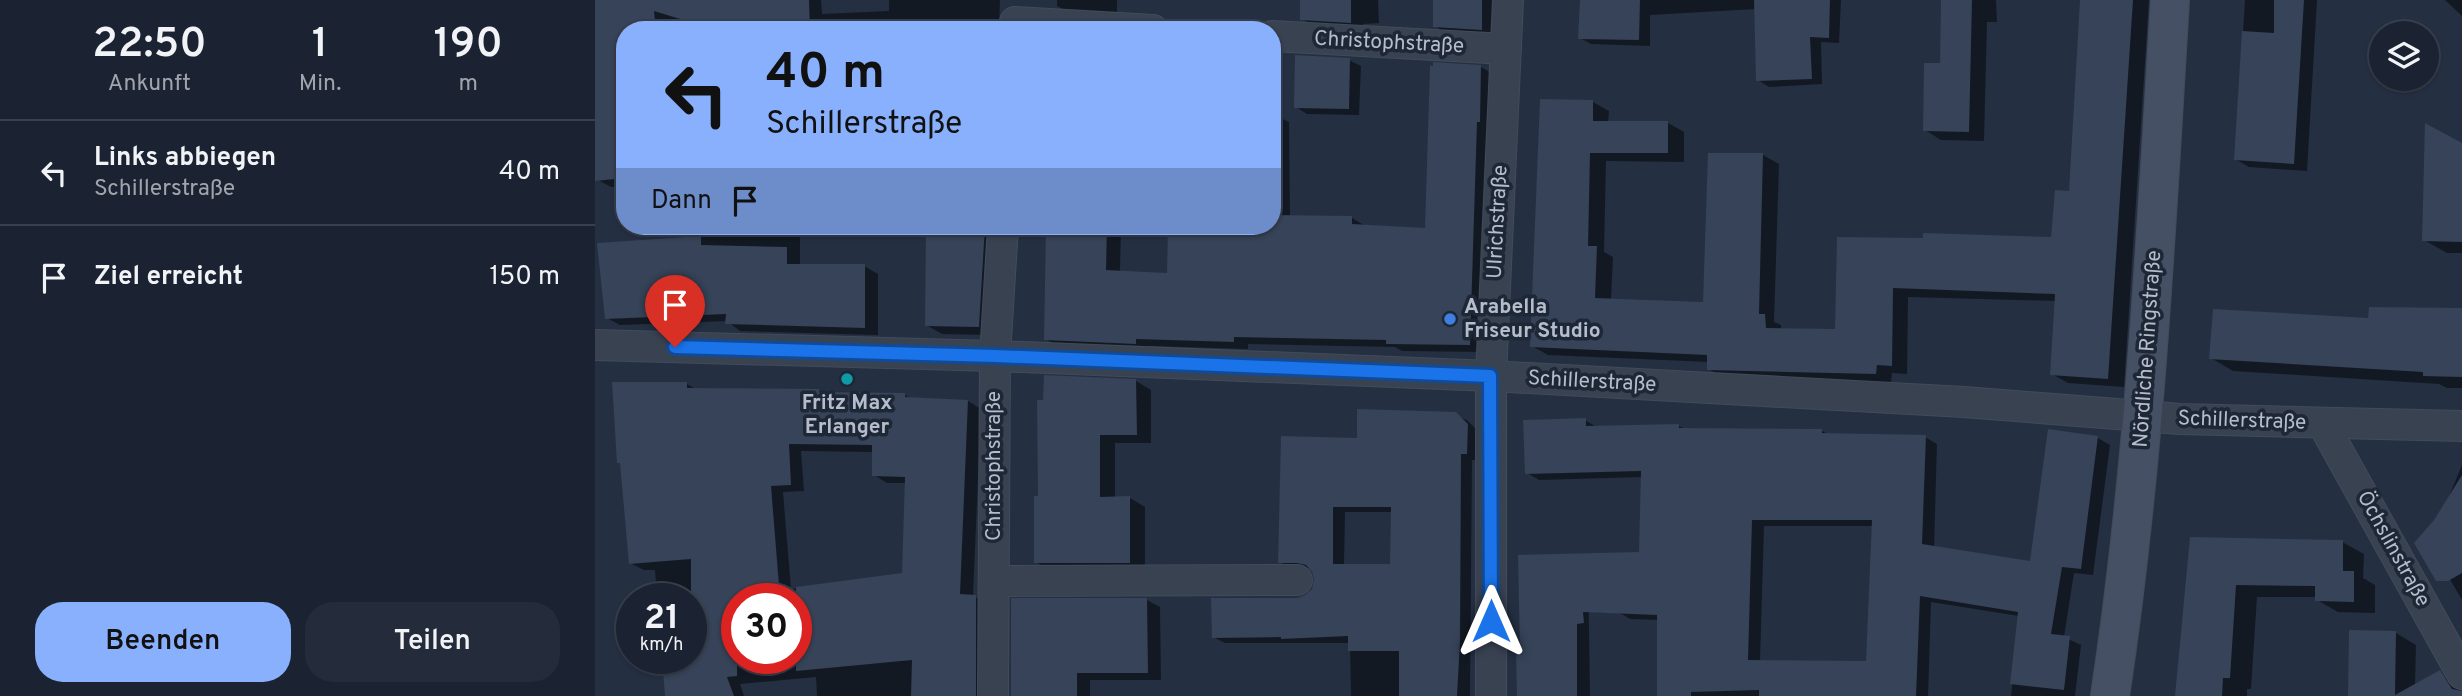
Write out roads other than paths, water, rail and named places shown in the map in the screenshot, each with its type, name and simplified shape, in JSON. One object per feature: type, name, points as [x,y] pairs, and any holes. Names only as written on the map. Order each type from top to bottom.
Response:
[{"type":"street","name":"Ulrichstraße","points":[[1491,696],[1490,376],[1508,0]]},
{"type":"street","name":"Nördliche Ringstraße","points":[[2110,696],[2144,417],[2170,0]]},
{"type":"street","points":[[1015,17],[1057,21]]},
{"type":"street","name":"Christophstraße","points":[[1281,36],[1506,49]]},
{"type":"street","name":"Christophstraße","points":[[993,696],[995,356],[1002,235]]},
{"type":"street","name":"Schillerstraße","points":[[595,345],[995,356],[1490,376],[1964,402],[2144,417],[2462,426]]},
{"type":"street","name":"Öchslinstraße","points":[[2323,424],[2462,674]]},
{"type":"street","points":[[994,581],[1297,580]]},
{"type":"place","name":"Arabella Friseur Studio","points":[[1450,319]]},
{"type":"place","name":"Fritz Max Erlanger","points":[[847,379]]}]
